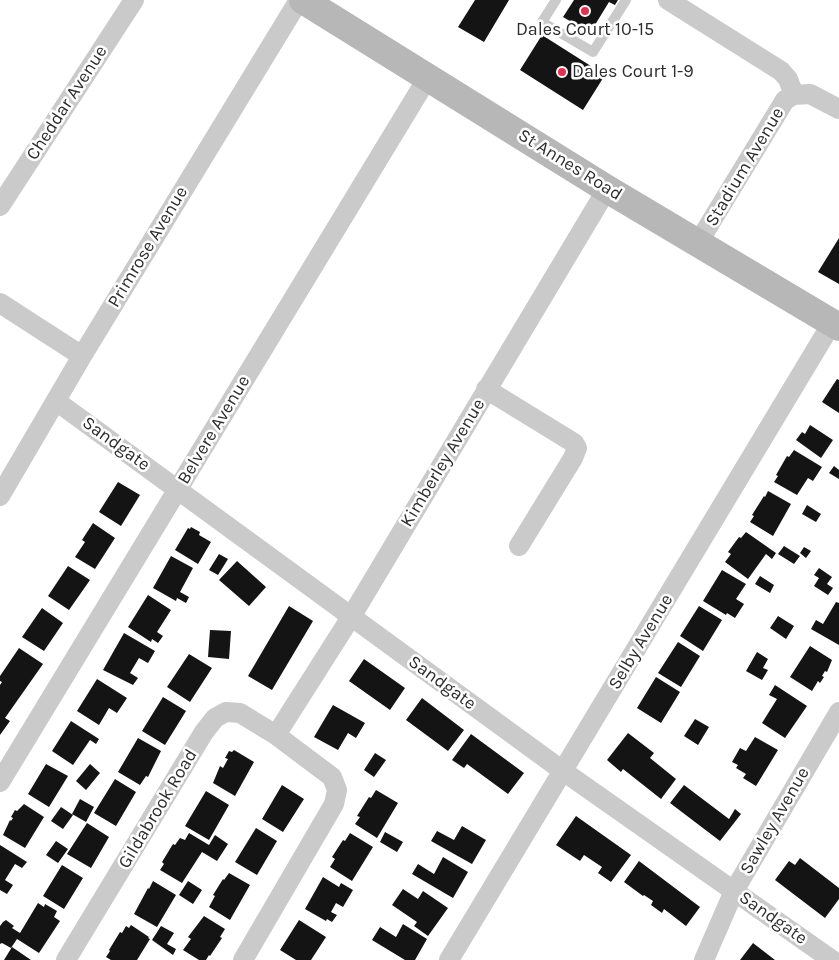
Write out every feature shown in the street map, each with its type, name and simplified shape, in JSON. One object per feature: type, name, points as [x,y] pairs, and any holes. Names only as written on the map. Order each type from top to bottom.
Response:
[{"type":"street","name":"Cheddar Avenue","points":[[0,206],[134,0]]},
{"type":"street","name":"Primrose Avenue","points":[[0,496],[82,356],[299,0]]},
{"type":"street","name":"St Annes Road","points":[[303,0],[608,189],[837,326]]},
{"type":"street","name":"Stadium Avenue","points":[[668,0],[781,72],[788,79],[794,95]]},
{"type":"street","name":"Belvere Avenue","points":[[0,782],[428,77]]},
{"type":"street","name":"Stadium Avenue","points":[[698,243],[785,100],[794,95],[814,95],[839,109]]},
{"type":"street","name":"Kimberley Avenue","points":[[276,735],[351,617],[486,389],[608,189]]},
{"type":"street","points":[[0,303],[82,356]]},
{"type":"street","name":"Selby Avenue","points":[[449,960],[837,326]]},
{"type":"street","points":[[486,389],[574,443],[577,448],[573,458],[519,546]]},
{"type":"street","name":"Sandgate","points":[[56,401],[563,771],[832,960]]},
{"type":"street","name":"Gildabrook Road","points":[[66,960],[204,732],[215,718],[226,712],[240,713],[276,735],[332,777],[337,790],[334,804],[243,960]]},
{"type":"street","name":"Sawley Avenue","points":[[704,960],[734,891],[839,712]]},
{"type":"lane","points":[[556,0],[542,22],[594,52],[626,0]]},
{"type":"building","points":[[475,0],[509,0],[484,42],[458,27]]},
{"type":"building","name":"Dales Court 10-15","points":[[574,0],[618,0],[615,5],[609,2],[590,33],[563,17]]},
{"type":"building","name":"Dales Court 1-9","points":[[542,35],[605,75],[583,110],[520,70]]},
{"type":"building","points":[[839,238],[839,284],[818,272]]},
{"type":"building","points":[[837,379],[839,380],[839,413],[822,402]]},
{"type":"building","points":[[810,425],[833,440],[821,458],[796,440],[802,432],[805,434]]},
{"type":"building","points":[[794,450],[822,467],[813,481],[808,478],[797,495],[774,482],[787,456],[789,457]]},
{"type":"building","points":[[834,466],[839,470],[839,479],[829,473]]},
{"type":"building","points":[[118,482],[140,495],[121,526],[99,512]]},
{"type":"building","points":[[768,491],[791,504],[773,536],[750,522],[754,516],[752,515]]},
{"type":"building","points":[[807,505],[821,514],[816,522],[802,514]]},
{"type":"building","points":[[93,523],[115,538],[95,569],[75,557],[85,542],[82,540]]},
{"type":"building","points":[[191,527],[200,532],[199,535],[211,542],[198,564],[175,550],[188,528],[190,529]]},
{"type":"building","points":[[746,532],[776,553],[772,559],[766,554],[748,579],[725,562],[731,554],[728,552],[739,537],[741,538]]},
{"type":"building","points":[[784,546],[800,556],[794,564],[778,554]]},
{"type":"building","points":[[804,547],[811,551],[806,558],[800,553]]},
{"type":"building","points":[[219,554],[228,559],[218,575],[209,570]]},
{"type":"building","points":[[171,556],[193,568],[180,592],[189,597],[186,603],[177,598],[176,601],[153,588]]},
{"type":"building","points":[[237,561],[266,587],[249,606],[219,580]]},
{"type":"building","points":[[68,566],[90,580],[69,610],[48,596]]},
{"type":"building","points":[[819,568],[832,577],[827,584],[833,588],[828,595],[814,586],[819,578],[814,575]]},
{"type":"building","points":[[722,570],[746,584],[736,599],[744,604],[735,618],[727,613],[726,615],[703,601]]},
{"type":"building","points":[[760,576],[774,585],[770,593],[755,584]]},
{"type":"building","points":[[148,595],[171,610],[157,632],[163,636],[158,643],[152,639],[151,642],[128,627]]},
{"type":"building","points":[[836,602],[839,603],[839,645],[811,629],[816,620],[823,624]]},
{"type":"building","points":[[289,606],[313,621],[272,690],[248,676]]},
{"type":"building","points":[[699,606],[722,620],[703,651],[680,636]]},
{"type":"building","points":[[42,608],[63,623],[44,651],[22,637]]},
{"type":"building","points":[[778,616],[794,626],[786,639],[770,628]]},
{"type":"building","points":[[210,630],[231,631],[229,659],[208,657]]},
{"type":"building","points":[[124,633],[155,651],[148,663],[139,658],[130,673],[138,678],[133,685],[103,670]]},
{"type":"building","points":[[678,642],[700,656],[681,687],[658,673]]},
{"type":"building","points":[[810,646],[832,660],[827,672],[825,671],[822,676],[824,677],[820,683],[818,681],[812,691],[790,677]]},
{"type":"building","points":[[19,648],[43,664],[5,718],[10,721],[0,735],[0,685],[2,682],[0,681],[0,676]]},
{"type":"building","points":[[757,652],[768,659],[763,668],[768,670],[762,680],[746,671]]},
{"type":"building","points":[[189,654],[212,668],[190,702],[167,687]]},
{"type":"building","points":[[364,659],[405,688],[390,710],[349,681]]},
{"type":"building","points":[[656,677],[680,692],[661,723],[637,708]]},
{"type":"building","points":[[97,679],[127,698],[117,713],[109,708],[99,725],[77,711]]},
{"type":"building","points":[[775,685],[807,706],[785,738],[762,723],[777,699],[769,695]]},
{"type":"building","points":[[163,697],[186,711],[165,745],[142,731]]},
{"type":"building","points":[[422,698],[464,730],[448,751],[406,720]]},
{"type":"building","points":[[333,705],[365,723],[356,738],[348,733],[338,750],[314,737]]},
{"type":"building","points":[[695,719],[709,727],[698,745],[684,736]]},
{"type":"building","points":[[71,721],[99,739],[96,744],[90,740],[73,765],[52,751]]},
{"type":"building","points":[[628,733],[654,753],[650,758],[676,779],[661,799],[623,769],[621,772],[607,760]]},
{"type":"building","points":[[471,734],[524,773],[508,794],[467,764],[464,768],[452,760]]},
{"type":"building","points":[[755,737],[778,750],[756,786],[743,778],[746,774],[736,768],[738,765],[732,762],[740,748],[746,751]]},
{"type":"building","points":[[138,738],[161,751],[148,777],[146,776],[140,785],[118,772]]},
{"type":"building","points":[[234,750],[254,762],[235,796],[213,783],[220,766],[223,768],[228,759],[225,758],[229,751],[232,752]]},
{"type":"building","points":[[375,753],[386,760],[374,777],[364,770]]},
{"type":"building","points":[[46,764],[68,776],[49,807],[28,794]]},
{"type":"building","points":[[90,764],[100,773],[86,790],[76,781]]},
{"type":"building","points":[[115,779],[136,792],[116,826],[94,813]]},
{"type":"building","points":[[282,785],[304,799],[283,832],[262,819]]},
{"type":"building","points":[[684,785],[729,819],[735,809],[741,814],[720,841],[670,803]]},
{"type":"building","points":[[376,790],[398,803],[377,838],[355,824],[360,817],[357,816],[369,797],[371,798]]},
{"type":"building","points":[[206,791],[229,805],[209,840],[185,826]]},
{"type":"building","points":[[80,799],[94,807],[86,822],[72,814]]},
{"type":"building","points":[[24,804],[44,817],[25,848],[3,835],[10,820],[13,818],[11,817],[15,810],[17,811]]},
{"type":"building","points":[[61,807],[73,815],[63,829],[51,821]]},
{"type":"building","points":[[576,816],[631,855],[611,882],[598,873],[602,867],[584,855],[580,861],[556,845]]},
{"type":"building","points":[[87,823],[109,837],[91,868],[67,854]]},
{"type":"building","points":[[462,826],[486,840],[472,864],[431,841],[437,831],[454,840]]},
{"type":"building","points":[[256,828],[277,841],[257,875],[235,862]]},
{"type":"building","points":[[385,832],[403,842],[397,852],[380,842]]},
{"type":"building","points":[[189,833],[209,845],[215,835],[228,844],[217,861],[202,852],[182,883],[160,870],[164,864],[162,862],[173,844],[175,845],[180,838],[185,840]]},
{"type":"building","points":[[350,833],[373,847],[352,881],[330,867],[335,859],[332,857]]},
{"type":"building","points":[[56,841],[68,849],[58,863],[46,855]]},
{"type":"building","points":[[0,845],[27,862],[22,868],[15,864],[5,880],[13,885],[7,894],[0,890]]},
{"type":"building","points":[[443,857],[468,872],[453,898],[412,874],[418,864],[434,874]]},
{"type":"building","points":[[800,858],[839,888],[839,899],[825,918],[775,880],[789,861],[795,865]]},
{"type":"building","points":[[639,861],[700,907],[686,926],[664,909],[662,913],[651,905],[653,901],[624,882]]},
{"type":"building","points":[[62,865],[83,878],[64,909],[43,896]]},
{"type":"building","points":[[229,873],[250,885],[230,920],[209,907],[215,896],[213,895]]},
{"type":"building","points":[[323,877],[339,887],[341,883],[353,890],[343,907],[336,903],[331,912],[337,915],[332,922],[327,919],[326,921],[305,909]]},
{"type":"building","points":[[153,881],[176,895],[157,927],[134,914]]},
{"type":"building","points":[[188,881],[202,890],[193,904],[179,895]]},
{"type":"building","points":[[403,889],[418,899],[423,891],[448,908],[428,936],[414,926],[417,922],[392,905]]},
{"type":"building","points":[[38,903],[44,907],[45,904],[57,911],[54,917],[60,921],[39,953],[17,939],[11,948],[2,943],[0,944],[0,926],[3,922],[6,920],[14,926],[12,928],[20,933]]},
{"type":"building","points":[[204,916],[225,929],[220,937],[222,938],[210,956],[206,960],[199,960],[183,950],[191,939],[188,937]]},
{"type":"building","points":[[299,920],[326,937],[311,960],[296,960],[280,950]]},
{"type":"building","points":[[403,924],[427,939],[415,960],[405,960],[372,940],[380,927],[396,937]]},
{"type":"building","points":[[131,925],[150,939],[137,960],[111,960],[106,957],[120,932],[122,933],[126,926],[129,928]]},
{"type":"building","points":[[161,926],[174,933],[167,944],[176,949],[173,955],[152,940]]},
{"type":"building","points":[[753,943],[775,960],[740,960]]},
{"type":"building","points":[[12,947],[31,960],[4,960]]},
{"type":"place","name":"Dales Court 10-15","points":[[585,11]]},
{"type":"place","name":"Dales Court 1-9","points":[[562,72]]}]
